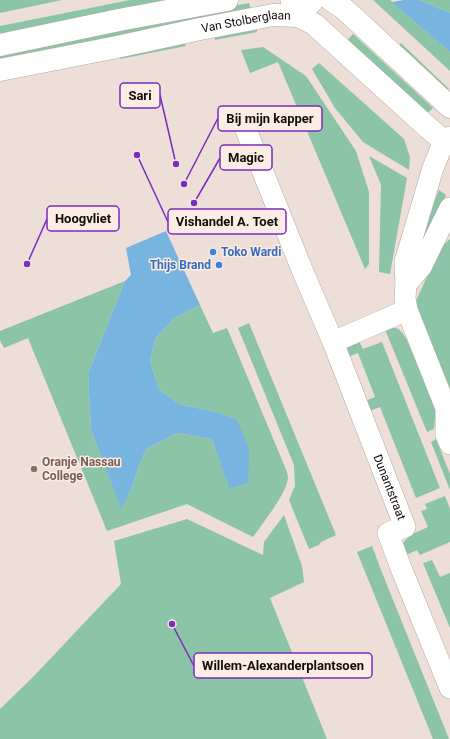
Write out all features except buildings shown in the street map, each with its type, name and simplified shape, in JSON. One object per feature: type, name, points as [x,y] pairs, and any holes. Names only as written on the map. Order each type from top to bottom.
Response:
[{"type":"street","name":"Van Stolberglaan","points":[[0,45],[119,20],[227,0]]},
{"type":"street","points":[[294,8],[314,0]]},
{"type":"street","points":[[331,0],[352,16],[450,107]]},
{"type":"street","name":"Van Stolberglaan","points":[[0,70],[273,15],[294,8],[314,24],[424,124],[448,140]]},
{"type":"street","name":"Dunantstraat","points":[[246,130],[333,342],[405,527],[388,533],[400,568],[450,688]]},
{"type":"street","points":[[448,140],[433,168],[405,262],[405,298],[407,310],[448,407],[446,435],[450,444]]},
{"type":"street","points":[[406,284],[421,267],[450,208]]},
{"type":"street","points":[[333,342],[407,310]]},
{"type":"green space","points":[[0,0],[62,0],[0,13]]},
{"type":"green space","points":[[130,0],[198,0],[0,39],[0,26]]},
{"type":"green space","points":[[373,0],[390,0],[450,52],[450,71]]},
{"type":"green space","points":[[419,0],[450,0],[450,13]]},
{"type":"green space","points":[[249,3],[252,14],[0,64],[0,52]]},
{"type":"green space","points":[[256,25],[257,32],[215,40],[215,33]]},
{"type":"green space","points":[[353,34],[433,108],[426,115],[346,42]]},
{"type":"green space","points":[[183,40],[186,46],[120,59],[119,52]]},
{"type":"green space","points":[[401,43],[449,89],[446,92],[396,48]]},
{"type":"green space","points":[[263,47],[306,76],[356,151],[369,192],[369,264],[365,269],[278,62],[250,73],[241,50]]},
{"type":"green space","points":[[319,63],[404,139],[410,157],[409,170],[363,142],[335,108],[312,69]]},
{"type":"green space","points":[[369,156],[407,178],[390,274],[379,272],[381,185]]},
{"type":"green space","points":[[439,190],[446,195],[415,267],[409,264]]},
{"type":"green space","points":[[450,239],[450,389],[415,303],[440,248]]},
{"type":"green space","points":[[125,281],[88,374],[91,429],[121,508],[131,490],[146,449],[177,433],[212,439],[229,487],[216,412],[179,404],[159,390],[150,361],[155,339],[174,318],[200,305],[213,333],[227,328],[287,472],[287,484],[283,492],[274,508],[253,537],[187,504],[107,531],[28,338],[4,348],[0,340],[0,331]]},
{"type":"green space","points":[[249,323],[336,535],[309,549],[289,500],[295,486],[294,465],[238,328]]},
{"type":"green space","points":[[384,327],[398,329],[407,340],[436,410],[434,429],[427,432]]},
{"type":"green space","points":[[357,337],[363,349],[382,342],[440,488],[416,498],[380,407],[367,412],[363,402],[375,397],[358,353],[345,358],[344,349]]},
{"type":"green space","points":[[436,439],[450,474],[450,490],[431,442]]},
{"type":"green space","points":[[445,496],[450,509],[450,542],[420,555],[417,550],[404,556],[402,544],[410,535],[428,527],[421,511],[427,509],[425,504]]},
{"type":"green space","points":[[284,515],[302,566],[304,582],[270,598],[327,739],[0,739],[0,709],[33,677],[121,584],[114,541],[187,519],[263,555],[264,542]]},
{"type":"green space","points":[[372,546],[449,739],[433,739],[357,552]]},
{"type":"green space","points":[[432,560],[440,577],[450,573],[450,628],[423,563]]},
{"type":"water","points":[[419,0],[450,13],[450,52],[392,2]]},
{"type":"water","points":[[166,231],[200,305],[174,318],[155,339],[150,361],[159,390],[179,404],[216,412],[237,420],[249,449],[248,483],[229,488],[212,439],[177,433],[146,449],[131,490],[121,509],[91,429],[88,374],[125,281],[131,275],[126,248]]},
{"type":"place","name":"Vishandel A. Toet","points":[[137,155]]},
{"type":"place","name":"Sari","points":[[176,164]]},
{"type":"place","name":"Bij mijn kapper","points":[[184,184]]},
{"type":"place","name":"Magic","points":[[194,203]]},
{"type":"place","name":"Toko Wardi","points":[[213,252]]},
{"type":"place","name":"Hoogvliet","points":[[27,264]]},
{"type":"place","name":"Thijs Brand","points":[[219,265]]},
{"type":"place","name":"Oranje Nassau College","points":[[34,469]]},
{"type":"place","name":"Willem-Alexanderplantsoen","points":[[172,624]]}]
